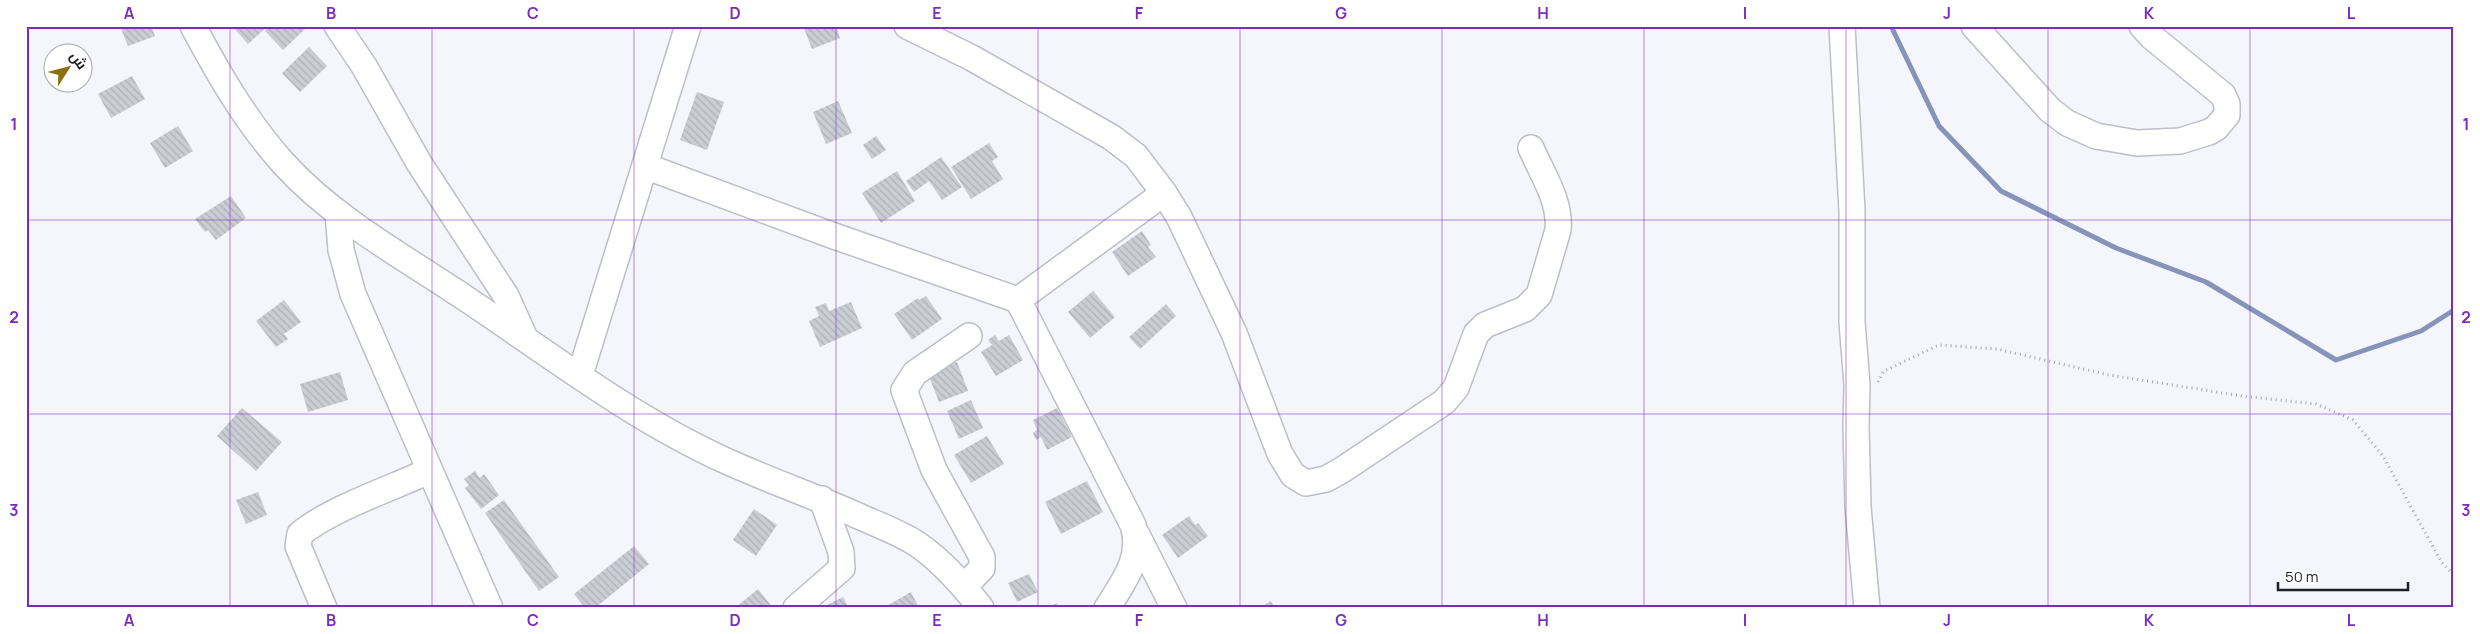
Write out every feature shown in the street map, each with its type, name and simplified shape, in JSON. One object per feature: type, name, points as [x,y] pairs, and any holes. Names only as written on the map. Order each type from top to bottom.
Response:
[{"type":"street","points":[[193,26],[235,98],[264,139],[286,165],[338,213],[580,376],[682,439],[724,460],[822,499],[900,534],[918,545],[944,566],[964,587],[980,608]]},
{"type":"street","points":[[337,26],[364,66],[419,163],[506,296],[526,339]]},
{"type":"street","points":[[580,376],[688,26]]},
{"type":"street","points":[[907,26],[972,58],[1111,138],[1136,156],[1164,193],[1195,249],[1234,333],[1286,465],[1299,479],[1306,483],[1316,482],[1342,470],[1444,402],[1456,388],[1476,334],[1485,325],[1525,309],[1539,295],[1558,230],[1559,219],[1556,204],[1531,148]]},
{"type":"street","points":[[1842,26],[1852,211],[1852,322],[1857,376],[1858,507],[1867,608]]},
{"type":"street","points":[[1974,26],[2050,110],[2076,128],[2118,140],[2161,144],[2196,137],[2216,128],[2228,115],[2227,104],[2223,96],[2152,38],[2142,26]]},
{"type":"street","points":[[645,166],[834,236],[1018,300],[1174,608]]},
{"type":"street","points":[[1018,300],[1164,193]]},
{"type":"street","points":[[338,213],[341,250],[353,294],[490,608]]},
{"type":"street","points":[[964,587],[982,568],[982,556],[934,470],[904,390],[915,373],[969,336]]},
{"type":"street","points":[[324,608],[298,546],[300,534],[334,514],[429,471]]},
{"type":"street","points":[[796,608],[842,568],[841,552],[822,499]]},
{"type":"street","points":[[1107,608],[1130,570],[1137,551],[1136,535]]},
{"type":"path","points":[[1876,386],[1884,371],[1939,345],[1997,349],[2109,375],[2242,396],[2316,404],[2353,420],[2384,456],[2442,563],[2454,575]]},
{"type":"building","points":[[120,26],[151,26],[155,36],[128,46]]},
{"type":"building","points":[[232,26],[268,26],[248,44]]},
{"type":"building","points":[[269,26],[304,26],[306,28],[283,50],[265,31]]},
{"type":"building","points":[[803,26],[836,26],[840,38],[812,49]]},
{"type":"building","points":[[309,47],[327,66],[300,92],[282,73]]},
{"type":"building","points":[[132,76],[145,99],[111,118],[98,94]]},
{"type":"building","points":[[697,92],[724,102],[707,150],[680,140]]},
{"type":"building","points":[[838,101],[852,133],[826,144],[813,112]]},
{"type":"building","points":[[178,126],[193,151],[165,168],[150,143]]},
{"type":"building","points":[[876,136],[886,150],[872,159],[863,145]]},
{"type":"building","points":[[989,143],[998,157],[992,161],[1003,179],[971,199],[951,167]]},
{"type":"building","points":[[941,157],[962,187],[942,200],[929,181],[914,192],[906,181]]},
{"type":"building","points":[[897,171],[915,201],[881,223],[862,193]]},
{"type":"building","points":[[231,196],[246,218],[216,240],[208,230],[205,232],[195,219]]},
{"type":"building","points":[[1142,231],[1151,245],[1148,247],[1156,257],[1128,276],[1112,252]]},
{"type":"building","points":[[1093,291],[1115,317],[1090,338],[1068,312]]},
{"type":"building","points":[[926,296],[942,319],[912,340],[894,314],[918,298],[919,300]]},
{"type":"building","points":[[284,300],[301,322],[284,334],[288,339],[276,347],[256,321]]},
{"type":"building","points":[[851,302],[862,328],[820,347],[809,321],[819,316],[815,307],[826,303],[829,311]]},
{"type":"building","points":[[1166,304],[1176,316],[1140,349],[1129,337]]},
{"type":"building","points":[[995,335],[999,341],[1009,335],[1023,360],[996,376],[981,352],[992,345],[988,340]]},
{"type":"building","points":[[957,362],[968,391],[939,402],[928,374]]},
{"type":"building","points":[[340,372],[348,400],[308,412],[300,384]]},
{"type":"building","points":[[971,400],[983,428],[959,439],[947,411]]},
{"type":"building","points":[[242,408],[282,442],[256,471],[217,436]]},
{"type":"building","points":[[1057,408],[1072,437],[1047,450],[1041,437],[1036,440],[1033,433],[1037,430],[1033,420]]},
{"type":"building","points":[[987,436],[1004,464],[971,483],[954,455]]},
{"type":"building","points":[[475,471],[480,478],[484,474],[499,495],[481,509],[465,488],[469,485],[464,479]]},
{"type":"building","points":[[1087,481],[1103,512],[1061,534],[1045,502]]},
{"type":"building","points":[[258,492],[267,515],[246,524],[236,500]]},
{"type":"building","points":[[504,500],[559,577],[539,591],[485,513]]},
{"type":"building","points":[[754,509],[777,525],[756,556],[733,540]]},
{"type":"building","points":[[1189,516],[1195,525],[1198,523],[1208,536],[1178,558],[1162,535]]},
{"type":"building","points":[[634,546],[649,564],[595,608],[585,608],[574,594]]},
{"type":"building","points":[[1029,574],[1038,592],[1017,602],[1008,583]]},
{"type":"building","points":[[758,589],[773,608],[735,608]]},
{"type":"building","points":[[911,592],[919,608],[883,608]]},
{"type":"building","points":[[843,597],[849,608],[821,608]]},
{"type":"building","points":[[1271,601],[1275,608],[1259,608]]},
{"type":"building","points":[[1057,603],[1059,608],[1047,608]]},
{"type":"waterway","points":[[1891,26],[1939,126],[2001,191],[2116,248],[2206,282],[2336,360],[2421,331],[2454,310]]}]
